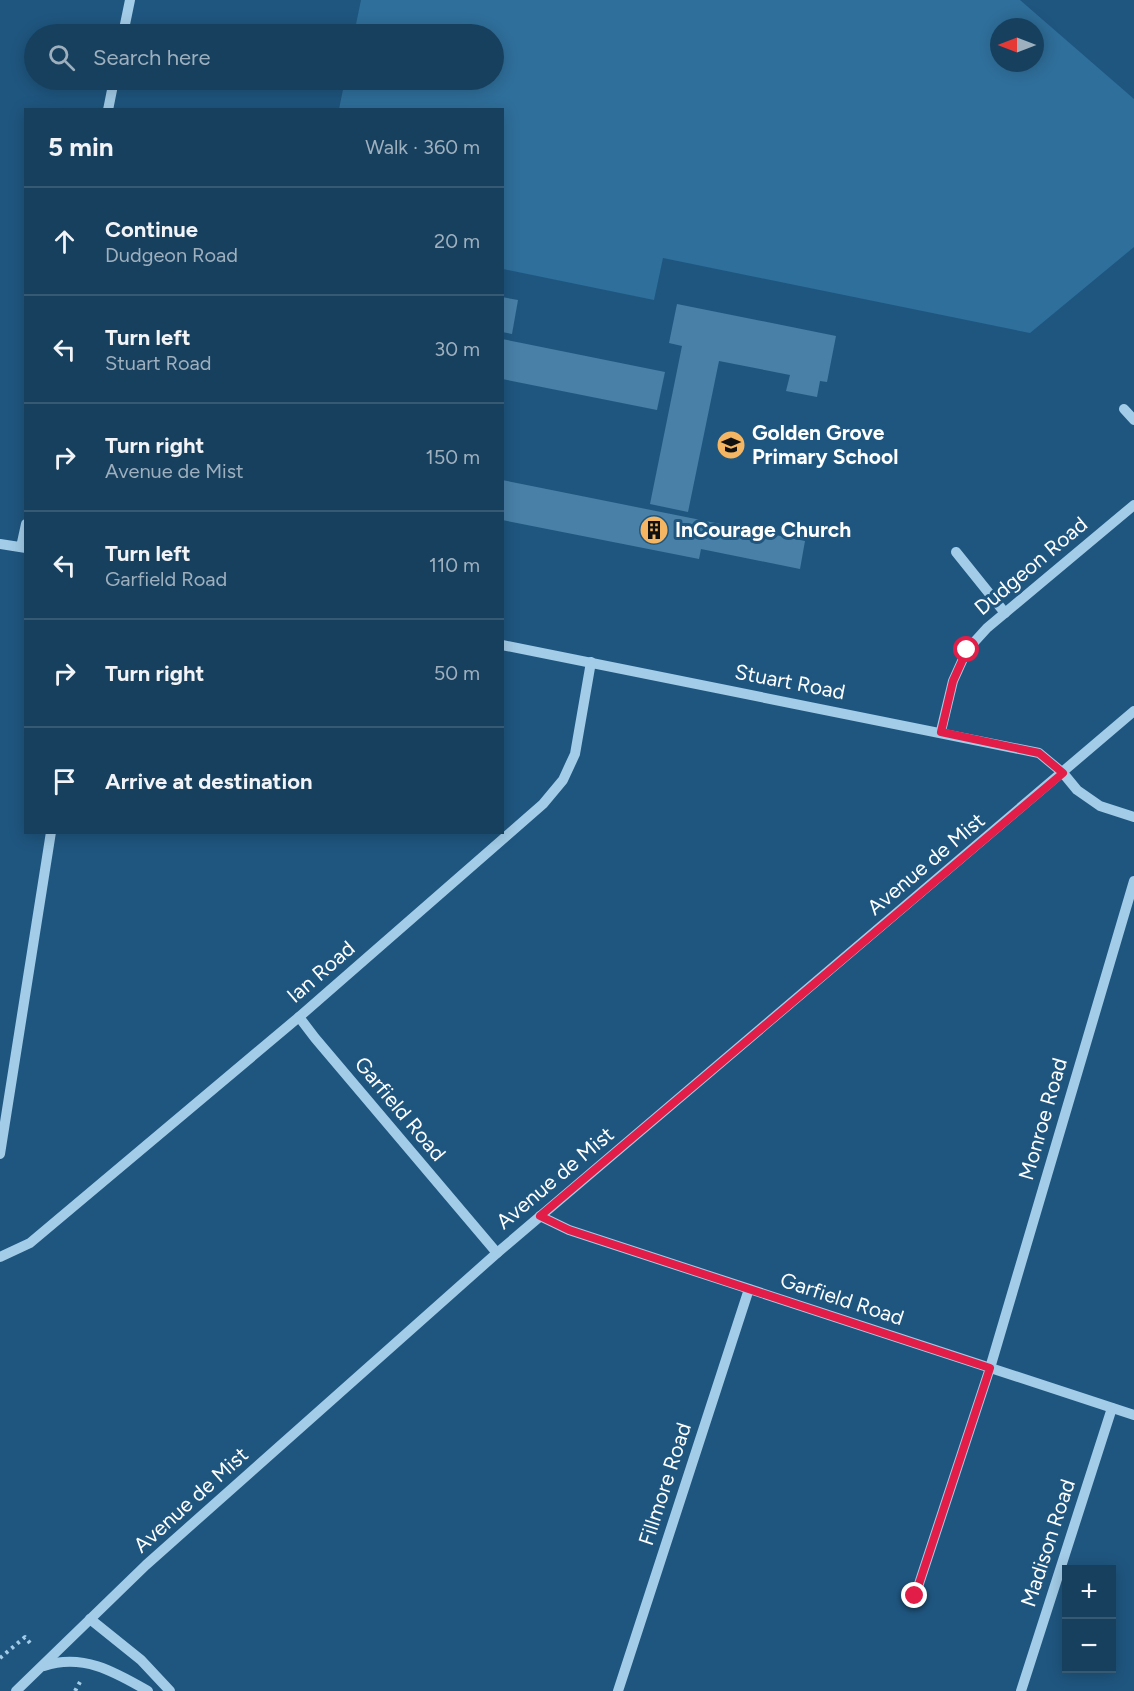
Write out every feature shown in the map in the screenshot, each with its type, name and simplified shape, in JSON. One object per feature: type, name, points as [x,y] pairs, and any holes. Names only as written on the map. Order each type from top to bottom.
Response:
[{"type":"street","points":[[125,24],[130,0]]},
{"type":"street","points":[[108,108],[112,90]]},
{"type":"street","points":[[1124,409],[1134,420]]},
{"type":"street","name":"Dudgeon Road","points":[[941,732],[953,681],[967,650],[987,628],[1134,505]]},
{"type":"street","points":[[0,544],[23,548]]},
{"type":"street","points":[[956,552],[1005,613]]},
{"type":"street","name":"Stuart Road","points":[[504,645],[1039,753],[1063,773],[1077,790],[1100,806],[1134,817]]},
{"type":"street","name":"Ian Road","points":[[0,1257],[30,1243],[299,1017],[543,804],[563,780],[575,754],[591,662]]},
{"type":"street","name":"Avenue de Mist","points":[[16,1691],[146,1565],[497,1252],[1134,711]]},
{"type":"street","points":[[0,1154],[51,834]]},
{"type":"street","name":"Monroe Road","points":[[915,1596],[990,1368],[1134,881]]},
{"type":"street","name":"Garfield Road","points":[[299,1017],[497,1252]]},
{"type":"street","name":"Garfield Road","points":[[540,1216],[569,1230],[1134,1415]]},
{"type":"street","name":"Fillmore Road","points":[[618,1691],[749,1289]]},
{"type":"street","name":"Madison Road","points":[[1021,1691],[1112,1408]]},
{"type":"street","points":[[90,1619],[141,1660],[170,1691]]},
{"type":"street","points":[[40,1667],[57,1662],[80,1661],[108,1671],[148,1691]]},
{"type":"path","points":[[0,1658],[26,1637],[30,1643]]},
{"type":"shaded area","points":[[361,0],[1020,0],[1041,18],[990,18],[990,72],[1044,72],[1044,21],[1134,99],[1134,247],[1030,333],[663,258],[654,300],[504,269],[504,108],[339,108],[343,90],[504,90],[504,24],[356,24]]},
{"type":"building","points":[[504,297],[518,300],[512,334],[504,332]]},
{"type":"building","points":[[677,304],[836,336],[827,382],[820,381],[817,397],[786,391],[790,375],[719,361],[688,512],[650,504],[682,346],[669,343]]},
{"type":"building","points":[[504,339],[665,372],[657,410],[504,379]]},
{"type":"building","name":"InCourage Church","points":[[504,480],[805,541],[800,569],[701,549],[699,559],[504,520]]},
{"type":"place","name":"Golden Grove Primary School","points":[[731,445]]},
{"type":"place","name":"InCourage Church","points":[[654,530]]},
{"type":"route","points":[[915,1596],[990,1368],[569,1230],[540,1216],[1063,773],[1039,753],[941,732],[953,681],[967,650]]}]
